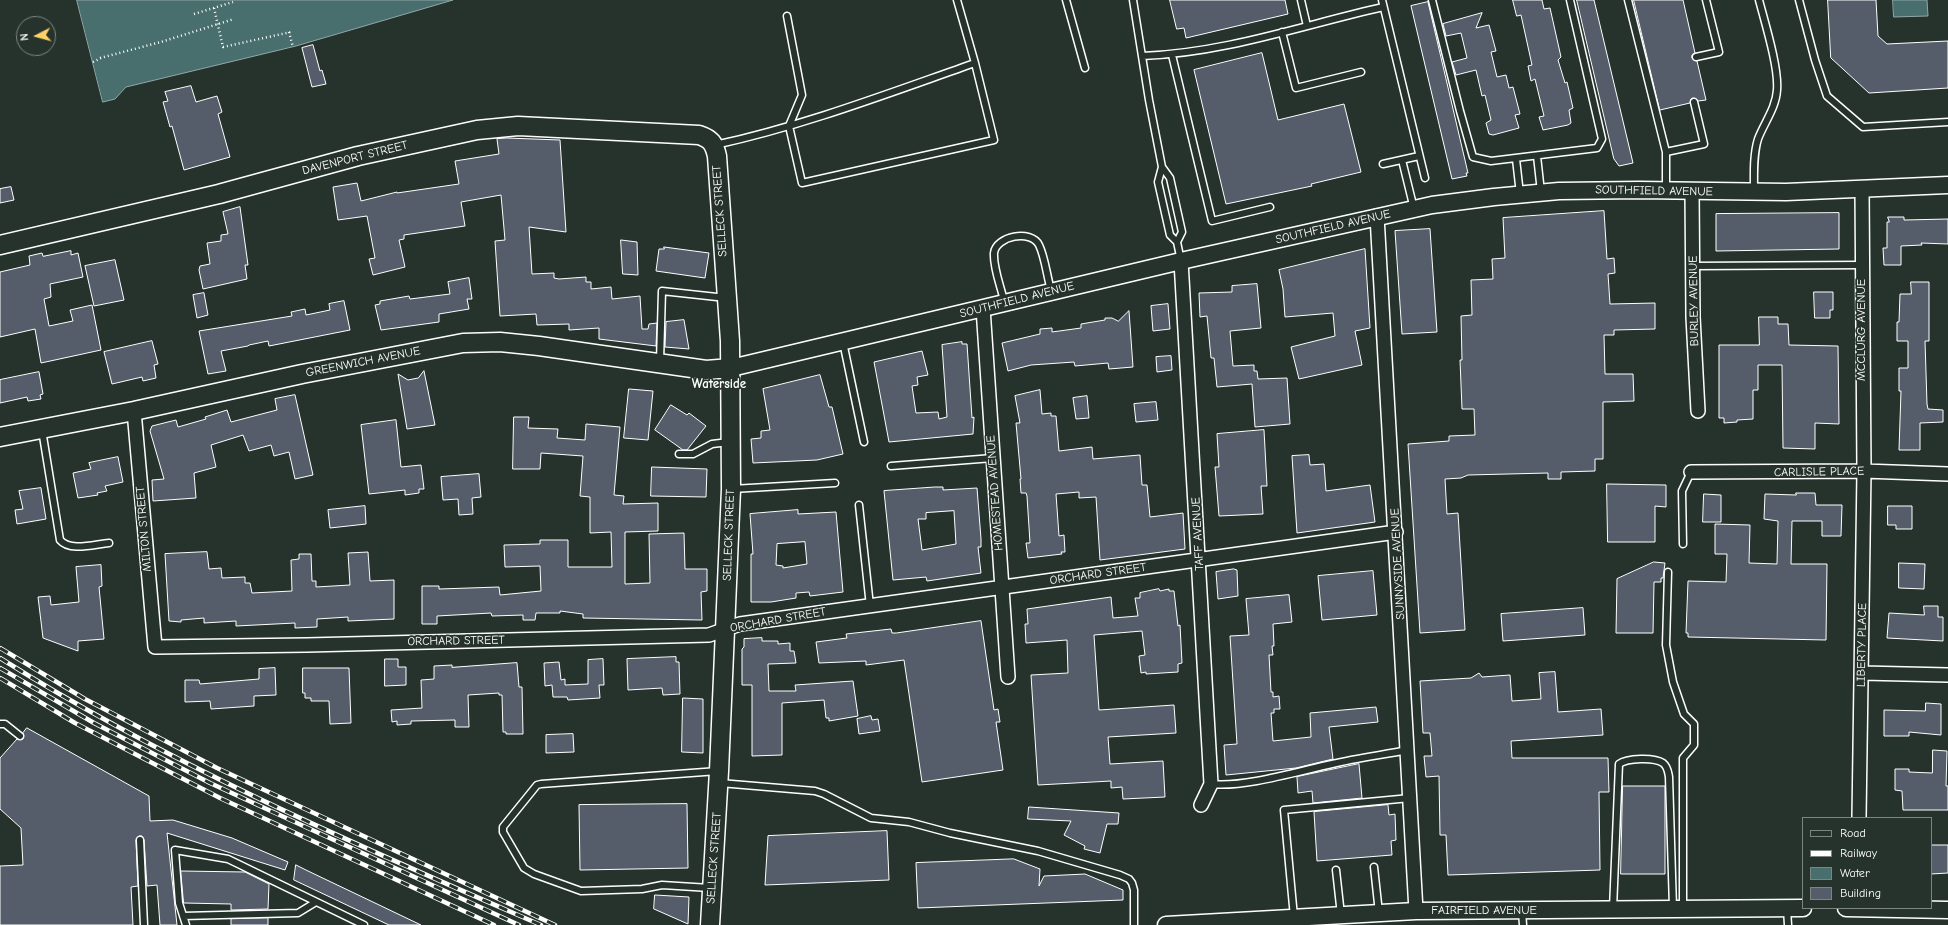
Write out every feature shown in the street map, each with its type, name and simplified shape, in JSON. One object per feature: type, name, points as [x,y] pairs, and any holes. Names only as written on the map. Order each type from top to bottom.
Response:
[{"type":"main road","name":"DAVENPORT STREET","points":[[0,245],[46,233],[219,194],[358,156],[477,130],[518,126],[699,135],[708,138],[715,145]]},
{"type":"main road","name":"SELLECK STREET","points":[[710,925],[711,888],[719,777],[731,489],[731,368],[715,145]]},
{"type":"main road","name":"GREENWICH AVENUE","points":[[0,437],[302,374],[470,343],[500,342],[539,346],[706,370],[731,368]]},
{"type":"street","name":"SOUTHFIELD AVENUE","points":[[731,368],[1181,261],[1377,216],[1414,209],[1541,192],[1666,190],[1754,192],[1948,185]]},
{"type":"street","name":"MCCLURG AVENUE","points":[[1862,189],[1864,471]]},
{"type":"street","name":"BURLEY AVENUE","points":[[1692,191],[1693,317],[1698,411]]},
{"type":"street","name":"SUNNYSIDE AVENUE","points":[[1377,216],[1396,532],[1416,911]]},
{"type":"street","name":"TAFF AVENUE","points":[[1181,261],[1211,784],[1201,805]]},
{"type":"street","name":"HOMESTEAD AVENUE","points":[[983,308],[1008,677]]},
{"type":"street","name":"MILTON STREET","points":[[134,410],[154,647]]},
{"type":"street","name":"CARLISLE PLACE","points":[[1690,472],[1864,471],[1948,474]]},
{"type":"street","name":"LIBERTY PLACE","points":[[1859,817],[1864,471]]},
{"type":"street","name":"ORCHARD STREET","points":[[154,647],[307,645],[709,635],[740,624],[1396,532]]},
{"type":"street","points":[[1862,673],[1948,675]]},
{"type":"street","name":"FAIRFIELD AVENUE","points":[[1166,925],[1279,922],[1341,915],[1416,911],[1522,918],[1613,909],[1795,908]]},
{"type":"street","points":[[1903,909],[1948,910]]},
{"type":"lane","points":[[787,16],[802,95],[790,126],[802,183],[994,140],[956,0]]},
{"type":"lane","points":[[1066,0],[1085,68]]},
{"type":"lane","points":[[1133,0],[1162,167],[1158,182],[1170,235],[1177,242],[1181,261]]},
{"type":"lane","points":[[1300,0],[1307,26]]},
{"type":"lane","points":[[1382,0],[1425,178]]},
{"type":"lane","points":[[1432,0],[1473,157],[1492,161],[1597,148],[1602,139],[1570,0]]},
{"type":"lane","points":[[1628,0],[1666,152],[1666,190]]},
{"type":"lane","points":[[1696,57],[1718,52],[1706,0]]},
{"type":"lane","points":[[1754,192],[1755,154],[1758,140],[1776,100],[1778,89],[1775,69],[1759,0]]},
{"type":"lane","points":[[1799,0],[1815,60],[1827,96],[1863,127],[1948,122]]},
{"type":"lane","points":[[1142,56],[1172,55],[1216,49],[1383,7]]},
{"type":"lane","points":[[1282,32],[1296,88],[1361,72]]},
{"type":"lane","points":[[1172,55],[1212,221],[1270,207]]},
{"type":"lane","points":[[715,145],[790,126],[898,90],[974,62]]},
{"type":"lane","points":[[1666,152],[1704,144],[1694,102]]},
{"type":"lane","points":[[1383,164],[1419,156]]},
{"type":"lane","points":[[1537,156],[1541,192]]},
{"type":"lane","points":[[1516,159],[1520,194]]},
{"type":"lane","points":[[1402,160],[1414,209]]},
{"type":"lane","points":[[1162,167],[1170,178],[1182,232],[1177,242]]},
{"type":"lane","points":[[1005,303],[995,263],[994,251],[1001,242],[1021,235],[1030,237],[1039,244],[1051,292]]},
{"type":"lane","points":[[1693,266],[1862,265]]},
{"type":"lane","points":[[660,364],[662,291],[717,297],[726,296]]},
{"type":"lane","points":[[843,342],[864,442]]},
{"type":"lane","points":[[42,429],[60,540],[63,543],[73,546],[109,543]]},
{"type":"lane","points":[[679,454],[693,454],[712,444],[731,441]]},
{"type":"lane","points":[[891,466],[993,458]]},
{"type":"lane","points":[[1683,544],[1682,491],[1690,472]]},
{"type":"lane","points":[[731,489],[835,483]]},
{"type":"lane","points":[[859,505],[870,606]]},
{"type":"lane","points":[[1668,572],[1666,645],[1673,682],[1684,714],[1694,724],[1694,744],[1683,758],[1678,908]]},
{"type":"lane","points":[[0,724],[5,724],[20,736]]},
{"type":"lane","points":[[1211,784],[1221,786],[1369,756],[1408,750]]},
{"type":"lane","points":[[1613,909],[1619,764],[1631,758],[1661,762],[1667,768],[1669,777],[1678,908]]},
{"type":"lane","points":[[711,888],[662,886],[642,889],[581,891],[534,874],[524,868],[503,832],[503,827],[537,785],[541,784],[719,777],[770,786],[815,791],[824,794],[871,818],[908,822],[950,833],[1038,851],[1110,871],[1129,879],[1132,883],[1134,890],[1134,925]]},
{"type":"lane","points":[[1279,922],[1284,810],[1410,798]]},
{"type":"lane","points":[[140,840],[144,925]]},
{"type":"lane","points":[[186,925],[179,903],[175,850],[228,859],[364,925]]},
{"type":"lane","points":[[1374,867],[1378,913]]},
{"type":"lane","points":[[1336,870],[1341,915]]},
{"type":"lane","points":[[183,916],[298,914],[316,902]]},
{"type":"lane","points":[[1788,925],[1795,908]]},
{"type":"path","points":[[194,14],[233,2]]},
{"type":"path","points":[[214,8],[223,47],[290,32],[293,46]]},
{"type":"path","points":[[100,58],[161,42],[234,19]]},
{"type":"path","points":[[92,62],[113,54]]},
{"type":"water","points":[[77,0],[453,0],[296,46],[126,87],[115,99],[103,102]]},
{"type":"water","points":[[1893,0],[1927,0],[1928,16],[1894,17]]},
{"type":"building","points":[[1170,0],[1285,0],[1288,14],[1186,38],[1184,28],[1177,29]]},
{"type":"building","points":[[1513,0],[1542,0],[1544,9],[1550,8],[1561,57],[1558,60],[1565,83],[1567,82],[1573,108],[1569,110],[1571,123],[1568,125],[1543,130],[1539,117],[1544,116],[1535,79],[1531,81],[1528,66],[1532,65],[1521,15],[1517,16]]},
{"type":"building","points":[[1577,0],[1594,0],[1633,163],[1619,166],[1614,159]]},
{"type":"building","points":[[1634,0],[1683,0],[1695,53],[1692,55],[1692,58],[1697,61],[1706,100],[1698,101],[1693,98],[1691,99],[1690,103],[1660,110]]},
{"type":"building","points":[[1828,0],[1876,0],[1878,36],[1887,44],[1948,41],[1948,88],[1869,93],[1831,58]]},
{"type":"building","points":[[1428,2],[1468,173],[1466,173],[1467,176],[1452,179],[1411,6]]},
{"type":"building","points":[[1482,13],[1476,28],[1489,25],[1496,51],[1491,52],[1497,77],[1506,75],[1509,88],[1513,87],[1520,114],[1515,115],[1519,128],[1493,135],[1489,134],[1486,123],[1491,120],[1485,95],[1482,96],[1476,70],[1456,75],[1452,62],[1467,58],[1461,33],[1446,36],[1443,24]]},
{"type":"building","points":[[313,45],[320,71],[322,70],[326,84],[312,87],[302,48]]},
{"type":"building","points":[[1262,53],[1278,120],[1344,104],[1361,172],[1311,184],[1312,186],[1226,204],[1194,70]]},
{"type":"building","points":[[191,86],[196,102],[217,96],[222,112],[218,114],[230,157],[184,170],[172,126],[170,127],[163,102],[168,101],[165,92]]},
{"type":"building","points":[[497,139],[560,140],[566,232],[529,227],[532,274],[554,273],[554,278],[559,279],[586,277],[586,282],[591,282],[591,289],[611,287],[612,299],[640,296],[642,329],[648,329],[649,324],[657,323],[656,346],[599,339],[599,328],[569,330],[569,324],[537,325],[536,314],[500,316],[495,241],[505,240],[501,195],[461,202],[465,226],[404,235],[404,239],[399,240],[405,267],[373,275],[369,259],[375,258],[367,216],[338,220],[333,187],[357,183],[361,201],[397,192],[459,184],[455,161],[499,154]]},
{"type":"building","points":[[11,187],[14,200],[0,203],[0,189]]},
{"type":"building","points":[[240,207],[248,265],[245,265],[247,279],[203,289],[199,270],[200,266],[210,264],[207,243],[221,241],[221,235],[228,234],[223,212]]},
{"type":"building","points":[[1604,211],[1607,259],[1614,258],[1615,273],[1608,274],[1610,304],[1655,303],[1655,329],[1614,330],[1614,335],[1604,335],[1605,374],[1633,374],[1634,401],[1603,402],[1603,459],[1595,459],[1595,471],[1561,472],[1561,479],[1548,479],[1548,473],[1468,475],[1461,478],[1445,479],[1447,514],[1458,513],[1465,630],[1420,633],[1408,444],[1449,441],[1449,436],[1475,435],[1474,409],[1462,409],[1460,360],[1462,360],[1461,316],[1472,315],[1471,280],[1493,279],[1492,259],[1505,258],[1503,218]]},
{"type":"building","points":[[1839,213],[1839,249],[1716,251],[1716,214]]},
{"type":"building","points":[[1888,217],[1904,217],[1904,220],[1948,219],[1948,244],[1921,243],[1922,245],[1901,246],[1901,265],[1884,265],[1883,248],[1887,248]]},
{"type":"building","points":[[1430,229],[1437,332],[1402,334],[1395,231]]},
{"type":"building","points":[[621,240],[637,242],[638,275],[623,274]]},
{"type":"building","points":[[664,247],[709,253],[705,278],[656,271],[659,249],[664,249]]},
{"type":"building","points":[[1365,249],[1370,328],[1355,331],[1362,365],[1299,379],[1291,347],[1335,336],[1333,313],[1285,317],[1283,289],[1279,270]]},
{"type":"building","points":[[71,251],[71,255],[78,253],[83,277],[50,284],[51,297],[44,299],[49,326],[73,321],[70,310],[92,305],[101,350],[41,363],[35,329],[0,337],[0,272],[30,265],[29,256],[42,253],[43,256]]},
{"type":"building","points":[[115,260],[124,300],[94,306],[85,266]]},
{"type":"building","points":[[469,278],[472,299],[467,299],[469,309],[439,314],[439,322],[381,330],[375,305],[380,304],[380,301],[409,296],[410,299],[450,294],[448,282]]},
{"type":"building","points":[[1911,282],[1929,282],[1929,341],[1925,341],[1927,404],[1928,409],[1943,410],[1943,422],[1920,423],[1920,450],[1899,450],[1901,391],[1899,391],[1899,368],[1908,368],[1908,341],[1897,341],[1897,322],[1899,322],[1900,294],[1911,294]]},
{"type":"building","points":[[1257,284],[1261,328],[1230,331],[1233,366],[1254,365],[1254,371],[1257,371],[1258,379],[1287,378],[1290,424],[1255,427],[1252,384],[1217,387],[1214,358],[1211,358],[1207,316],[1200,317],[1199,293],[1232,292],[1232,286]]},
{"type":"building","points":[[1814,292],[1833,292],[1833,310],[1830,310],[1830,318],[1815,318]]},
{"type":"building","points":[[204,293],[208,315],[197,318],[193,295]]},
{"type":"building","points":[[344,301],[350,330],[269,346],[268,341],[221,351],[226,371],[208,374],[199,331],[292,316],[291,312],[305,309],[306,315],[330,310],[329,304]]},
{"type":"building","points":[[1168,304],[1170,329],[1153,331],[1151,306]]},
{"type":"building","points":[[1129,311],[1133,367],[1109,369],[1108,363],[1075,366],[1074,362],[1031,365],[1008,371],[1002,343],[1040,334],[1040,329],[1052,328],[1052,332],[1081,328],[1081,324],[1105,320],[1105,318],[1112,318],[1118,321]]},
{"type":"building","points":[[1759,317],[1778,317],[1778,324],[1788,324],[1789,345],[1838,346],[1839,424],[1815,423],[1815,449],[1783,448],[1782,365],[1758,365],[1758,390],[1753,390],[1753,419],[1724,423],[1724,418],[1719,418],[1719,345],[1759,345]]},
{"type":"building","points":[[684,320],[689,349],[665,347],[666,322]]},
{"type":"building","points":[[152,341],[158,364],[154,365],[156,378],[143,381],[142,377],[112,384],[104,352]]},
{"type":"building","points":[[962,342],[962,344],[967,344],[972,418],[974,417],[973,434],[889,442],[874,362],[922,351],[928,375],[917,377],[918,385],[912,386],[916,413],[938,412],[939,419],[947,417],[942,345]]},
{"type":"building","points":[[1171,356],[1172,370],[1157,372],[1156,357]]},
{"type":"building","points":[[424,371],[435,425],[407,429],[398,374],[408,380],[418,378]]},
{"type":"building","points":[[39,372],[43,394],[40,395],[41,399],[28,401],[27,397],[0,403],[0,380]]},
{"type":"building","points":[[820,375],[829,407],[832,407],[843,454],[817,460],[753,463],[751,439],[761,438],[761,431],[770,430],[763,389]]},
{"type":"building","points":[[629,389],[653,391],[648,440],[624,438]]},
{"type":"building","points":[[1040,390],[1042,414],[1051,413],[1051,416],[1056,416],[1059,451],[1092,447],[1093,459],[1140,455],[1142,485],[1147,485],[1150,517],[1183,513],[1185,549],[1100,560],[1096,497],[1079,498],[1079,492],[1056,494],[1059,536],[1064,535],[1065,552],[1061,552],[1062,554],[1028,558],[1026,543],[1030,543],[1027,496],[1026,493],[1021,493],[1016,423],[1020,423],[1015,396]]},
{"type":"building","points":[[295,395],[313,475],[295,479],[289,452],[274,456],[271,445],[249,451],[243,435],[211,445],[216,467],[194,473],[196,498],[153,501],[152,480],[164,479],[150,431],[152,426],[176,420],[178,427],[206,419],[205,417],[227,410],[231,422],[277,410],[275,399]]},
{"type":"building","points":[[1087,396],[1089,418],[1076,419],[1073,398]]},
{"type":"building","points":[[1156,402],[1158,420],[1136,422],[1134,404]]},
{"type":"building","points":[[671,405],[687,415],[689,413],[706,426],[687,450],[683,450],[655,430]]},
{"type":"building","points":[[514,417],[529,417],[528,428],[558,429],[557,438],[585,440],[586,424],[620,427],[614,495],[624,496],[623,504],[658,503],[658,531],[625,532],[625,584],[650,583],[649,534],[684,533],[685,569],[707,569],[707,591],[701,592],[702,620],[583,618],[583,614],[560,611],[560,613],[536,613],[535,620],[523,620],[523,615],[492,616],[491,613],[437,616],[437,624],[422,624],[422,586],[439,586],[439,589],[499,587],[500,595],[541,591],[540,566],[505,567],[504,545],[540,544],[540,540],[568,540],[568,567],[612,567],[611,532],[590,533],[590,497],[580,496],[583,456],[541,453],[540,469],[513,469]]},
{"type":"building","points":[[396,420],[401,467],[421,465],[424,489],[419,489],[419,493],[405,495],[405,490],[369,494],[361,425]]},
{"type":"building","points":[[1264,430],[1267,486],[1261,486],[1263,514],[1219,516],[1215,467],[1219,467],[1217,434]]},
{"type":"building","points":[[1309,455],[1310,465],[1324,464],[1326,491],[1370,485],[1375,522],[1297,533],[1292,456]]},
{"type":"building","points":[[118,457],[123,482],[105,486],[107,491],[97,493],[98,495],[78,498],[73,473],[91,469],[89,463]]},
{"type":"building","points":[[652,467],[707,469],[706,497],[651,496]]},
{"type":"building","points":[[479,474],[481,497],[472,498],[473,514],[459,515],[458,499],[443,500],[441,477]]},
{"type":"building","points":[[1607,484],[1666,485],[1666,507],[1655,506],[1655,542],[1608,542]]},
{"type":"building","points":[[935,487],[943,487],[943,490],[977,488],[981,539],[981,547],[978,547],[981,573],[927,581],[926,577],[893,580],[884,491]],"holes":[[[954,511],[956,544],[922,550],[918,519],[926,519],[926,513]]]},
{"type":"building","points":[[41,488],[46,519],[17,524],[15,510],[23,509],[19,491]]},
{"type":"building","points":[[1796,493],[1815,493],[1816,505],[1842,505],[1841,536],[1822,536],[1822,521],[1792,521],[1791,564],[1827,564],[1826,640],[1688,637],[1688,633],[1686,633],[1688,581],[1726,582],[1727,554],[1715,554],[1715,524],[1750,525],[1749,563],[1777,564],[1778,521],[1764,519],[1765,494],[1796,495]]},
{"type":"building","points":[[1704,494],[1721,495],[1721,522],[1703,522]]},
{"type":"building","points":[[365,506],[366,524],[330,528],[328,510]]},
{"type":"building","points":[[1888,506],[1912,506],[1912,529],[1896,529],[1896,525],[1888,525]]},
{"type":"building","points":[[798,510],[798,514],[836,512],[843,592],[810,596],[809,592],[796,593],[796,598],[771,602],[751,602],[751,554],[753,554],[750,514]],"holes":[[[805,542],[807,564],[783,568],[783,566],[776,565],[777,544]]]},
{"type":"building","points":[[207,552],[209,569],[221,568],[222,578],[245,577],[245,583],[250,583],[252,593],[292,591],[291,560],[299,559],[299,554],[311,554],[312,581],[316,581],[316,587],[350,585],[348,553],[368,552],[370,581],[394,580],[394,619],[348,621],[348,617],[317,619],[317,627],[295,628],[295,623],[236,626],[236,621],[204,623],[204,618],[181,620],[181,622],[169,621],[165,554]]},
{"type":"building","points":[[1654,562],[1665,563],[1661,582],[1654,582],[1653,633],[1616,633],[1617,579]]},
{"type":"building","points":[[1899,563],[1925,564],[1924,589],[1899,588]]},
{"type":"building","points":[[101,565],[102,586],[99,587],[104,639],[78,641],[78,651],[43,638],[38,597],[50,596],[51,605],[79,602],[76,567]]},
{"type":"building","points":[[1234,569],[1237,570],[1238,596],[1218,599],[1216,572]]},
{"type":"building","points":[[1373,571],[1377,615],[1322,620],[1318,576]]},
{"type":"building","points":[[1159,589],[1160,591],[1169,589],[1169,591],[1174,591],[1178,626],[1180,625],[1182,663],[1178,664],[1178,672],[1141,673],[1139,656],[1145,655],[1142,631],[1094,635],[1099,710],[1174,705],[1176,733],[1108,737],[1110,764],[1163,761],[1165,797],[1123,799],[1122,787],[1111,788],[1111,781],[1038,785],[1031,675],[1068,673],[1067,640],[1026,643],[1025,624],[1028,624],[1027,609],[1111,597],[1113,618],[1138,616],[1135,598],[1140,598],[1140,593]]},
{"type":"building","points":[[1289,595],[1292,622],[1273,624],[1273,655],[1269,655],[1271,692],[1273,692],[1273,697],[1279,696],[1280,709],[1274,709],[1274,713],[1271,713],[1273,741],[1311,737],[1310,713],[1376,707],[1378,722],[1329,727],[1333,759],[1296,768],[1226,775],[1224,745],[1237,744],[1230,636],[1249,635],[1246,599]]},
{"type":"building","points":[[1924,606],[1938,606],[1938,617],[1943,617],[1943,641],[1887,638],[1889,613],[1924,615]]},
{"type":"building","points":[[1583,608],[1585,635],[1503,641],[1501,614]]},
{"type":"building","points":[[981,621],[994,710],[998,709],[1000,722],[996,722],[1003,770],[922,782],[904,660],[866,665],[866,661],[819,663],[816,642],[847,638],[846,634],[891,629],[892,633],[896,633]]},
{"type":"building","points":[[762,638],[762,641],[778,641],[778,644],[790,643],[790,651],[794,651],[796,663],[768,664],[769,691],[796,691],[795,685],[853,681],[858,716],[829,721],[829,718],[826,718],[824,700],[782,703],[782,755],[752,756],[752,685],[742,685],[742,649],[744,647],[744,639]]},
{"type":"building","points":[[676,657],[676,662],[679,662],[680,694],[663,695],[662,688],[628,690],[627,659]]},
{"type":"building","points":[[385,659],[398,659],[398,667],[406,667],[406,685],[385,686]]},
{"type":"building","points":[[603,659],[604,685],[599,685],[600,698],[568,700],[567,697],[553,697],[552,685],[545,686],[544,663],[559,662],[561,680],[565,679],[565,685],[588,684],[588,660]]},
{"type":"building","points":[[517,663],[519,687],[522,687],[523,734],[506,734],[506,732],[503,732],[502,695],[499,695],[499,693],[468,695],[469,727],[455,727],[455,720],[411,721],[411,724],[397,725],[397,721],[392,722],[391,710],[422,708],[421,680],[434,679],[434,666],[452,665],[452,667]]},
{"type":"building","points":[[275,668],[276,695],[254,696],[254,706],[211,709],[210,701],[185,702],[185,680],[199,680],[200,684],[259,679],[259,669]]},
{"type":"building","points":[[303,668],[349,668],[351,723],[330,724],[329,701],[311,701],[311,698],[305,698],[305,693],[303,693]]},
{"type":"building","points":[[1555,672],[1558,712],[1601,709],[1603,735],[1511,741],[1512,758],[1608,758],[1609,792],[1599,792],[1600,870],[1448,875],[1446,835],[1440,835],[1439,776],[1426,777],[1424,756],[1432,756],[1430,733],[1423,733],[1420,681],[1471,678],[1479,673],[1482,677],[1510,675],[1512,701],[1541,699],[1539,673]]},
{"type":"building","points":[[683,698],[703,699],[703,753],[682,752]]},
{"type":"building","points":[[1926,703],[1941,704],[1941,735],[1909,732],[1909,736],[1884,736],[1884,710],[1925,711]]},
{"type":"building","points":[[871,716],[872,720],[878,719],[880,731],[859,734],[857,719]]},
{"type":"building","points":[[27,728],[149,796],[150,821],[173,820],[232,838],[288,862],[285,870],[167,833],[177,925],[160,925],[157,885],[147,886],[144,840],[142,836],[139,836],[136,840],[138,886],[131,887],[133,925],[0,925],[0,866],[23,865],[21,828],[0,809],[0,758],[17,739],[23,739],[23,733]]},
{"type":"building","points":[[573,734],[574,752],[546,753],[546,735]]},
{"type":"building","points":[[1933,750],[1947,751],[1946,786],[1948,786],[1948,810],[1903,810],[1902,791],[1895,790],[1895,769],[1909,769],[1909,772],[1932,773]]},
{"type":"building","points":[[1359,764],[1362,798],[1313,803],[1312,791],[1298,793],[1297,777]]},
{"type":"building","points":[[1623,786],[1665,786],[1665,874],[1621,874]]},
{"type":"building","points":[[687,804],[688,868],[580,870],[579,805]]},
{"type":"building","points":[[1388,805],[1389,815],[1395,814],[1396,840],[1391,841],[1392,855],[1317,861],[1314,812]]},
{"type":"building","points":[[1029,807],[1119,813],[1118,824],[1107,824],[1100,853],[1084,849],[1085,846],[1064,835],[1071,821],[1028,819]]},
{"type":"building","points":[[887,831],[889,880],[765,885],[768,836]]},
{"type":"building","points":[[1932,845],[1948,845],[1948,873],[1932,874]]},
{"type":"building","points":[[1014,859],[1040,869],[1039,886],[1044,876],[1085,874],[1123,890],[1123,900],[918,908],[916,863]]},
{"type":"building","points":[[296,865],[421,925],[389,925],[294,880]]},
{"type":"building","points":[[181,871],[245,872],[269,884],[268,909],[231,910],[231,904],[184,903]]},
{"type":"building","points":[[655,895],[689,897],[688,924],[654,909]]},
{"type":"building","points":[[268,918],[268,925],[231,925],[231,919]]},
{"type":"railway","points":[[0,648],[85,699],[217,768],[555,925]]},
{"type":"railway","points":[[0,658],[130,734],[265,802],[403,865],[541,925]]},
{"type":"railway","points":[[0,668],[94,723],[210,783],[519,925]]},
{"type":"railway","points":[[0,678],[75,723],[220,798],[494,925]]},
{"type":"district","name":"Waterside","points":[[719,384]]}]
